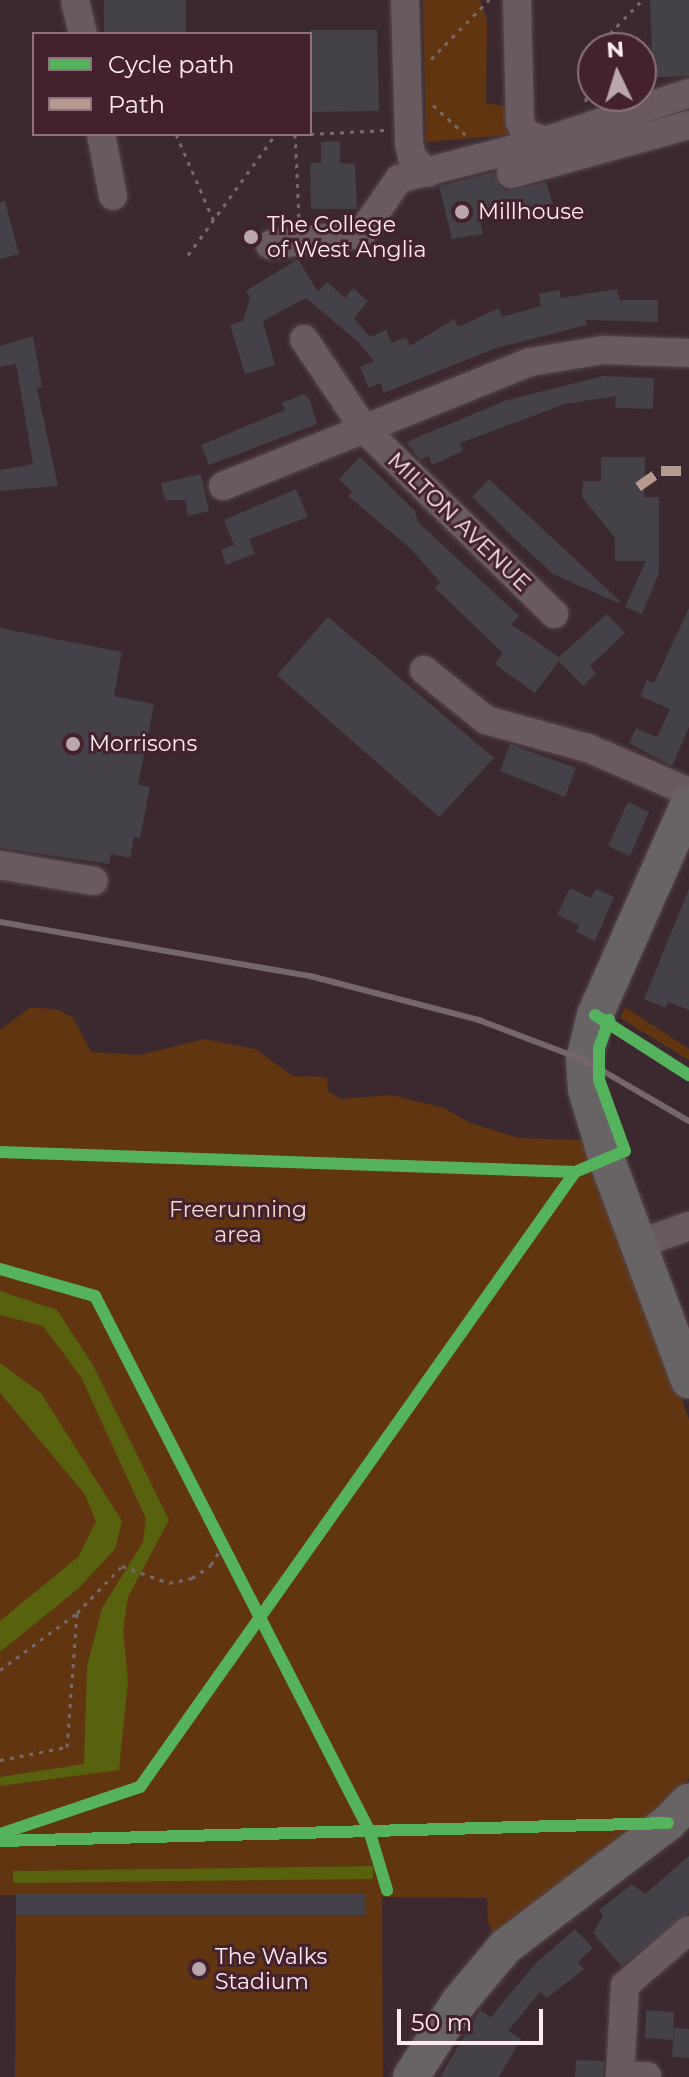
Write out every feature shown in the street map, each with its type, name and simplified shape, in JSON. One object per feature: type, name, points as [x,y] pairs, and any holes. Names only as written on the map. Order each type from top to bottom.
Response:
[{"type":"main road","points":[[689,803],[586,1040],[586,1089],[689,1380]]},
{"type":"main road","points":[[411,2077],[459,2002],[505,1947],[687,1810]]},
{"type":"street","points":[[405,0],[408,122],[412,157],[427,173]]},
{"type":"street","points":[[517,0],[520,122],[525,133],[545,141]]},
{"type":"street","points":[[270,245],[361,234],[399,179],[545,141],[689,93]]},
{"type":"street","points":[[511,174],[689,125]]},
{"type":"street","points":[[101,136],[113,196]]},
{"type":"street","name":"MILTON AVENUE","points":[[304,339],[365,430],[554,614]]},
{"type":"street","name":"MILTON AVENUE","points":[[223,486],[530,362],[603,350],[689,353]]},
{"type":"street","points":[[429,682],[486,720],[588,748],[689,792]]},
{"type":"street","points":[[0,865],[94,881]]},
{"type":"street","points":[[639,1244],[689,1226]]},
{"type":"street","points":[[647,2076],[620,2076],[625,1985],[689,1930]]},
{"type":"path","points":[[472,140],[408,82],[489,0]]},
{"type":"path","points":[[610,32],[642,0]]},
{"type":"path","points":[[586,112],[586,127]]},
{"type":"path","points":[[312,134],[408,122]]},
{"type":"path","points":[[177,136],[213,219]]},
{"type":"path","points":[[188,255],[275,136]]},
{"type":"path","points":[[295,136],[300,242]]},
{"type":"path","points":[[0,1670],[77,1613],[122,1566],[145,1577],[169,1583],[192,1578],[211,1565],[223,1545]]},
{"type":"path","points":[[0,1760],[67,1747],[77,1613]]},
{"type":"green space","points":[[423,0],[480,0],[487,21],[486,103],[506,107],[507,135],[426,142]]},
{"type":"green space","name":"Freerunning area","points":[[31,1007],[59,1010],[73,1018],[91,1052],[140,1055],[204,1039],[255,1049],[293,1076],[327,1077],[328,1091],[341,1099],[391,1095],[444,1108],[470,1123],[519,1138],[587,1140],[689,1419],[689,1778],[666,1806],[494,1935],[488,1922],[487,1898],[382,1897],[383,2077],[15,2077],[16,1895],[0,1895],[0,1030]]},
{"type":"green space","points":[[625,1007],[689,1049],[689,1060],[620,1018]]},
{"type":"green space","points":[[620,1029],[689,1071],[689,1080],[617,1036]]},
{"type":"shaded area","points":[[0,1291],[57,1310],[93,1365],[169,1520],[128,1597],[123,1631],[128,1681],[119,1770],[0,1786],[0,1777],[84,1764],[87,1667],[102,1608],[143,1542],[146,1519],[81,1377],[43,1326],[0,1315]]},
{"type":"shaded area","points":[[0,1363],[41,1393],[122,1521],[115,1549],[79,1588],[0,1652],[0,1621],[79,1556],[96,1521],[84,1493],[0,1393]]},
{"type":"shaded area","points":[[373,1866],[373,1879],[13,1883],[13,1871]]},
{"type":"building","points":[[104,0],[186,0],[186,32],[104,32]]},
{"type":"building","points":[[650,0],[689,0],[689,76],[657,77],[657,32],[651,32]]},
{"type":"building","points":[[377,30],[379,111],[312,112],[310,32]]},
{"type":"building","points":[[340,141],[340,163],[355,164],[357,209],[311,209],[310,163],[321,163],[321,142]]},
{"type":"building","points":[[494,172],[499,185],[507,191],[546,182],[553,204],[479,217],[483,234],[452,239],[439,186]]},
{"type":"building","points":[[5,201],[19,254],[0,259],[0,202]]},
{"type":"building","points":[[298,259],[318,292],[327,282],[345,298],[353,288],[368,301],[354,318],[370,337],[386,330],[392,343],[406,337],[410,346],[454,319],[458,327],[499,308],[502,317],[541,306],[539,294],[560,290],[561,298],[617,289],[620,300],[658,300],[658,322],[586,320],[587,325],[496,348],[384,393],[380,383],[369,388],[360,367],[374,361],[358,342],[306,298],[263,321],[275,365],[245,374],[230,325],[243,321],[250,298],[246,291]]},
{"type":"building","points":[[33,336],[42,387],[37,388],[58,486],[0,491],[0,470],[33,464],[16,364],[0,367],[0,346]]},
{"type":"building","points":[[603,376],[654,378],[653,409],[615,408],[616,396],[565,404],[460,443],[463,451],[432,465],[429,456],[420,460],[406,442],[507,400]]},
{"type":"building","points":[[303,394],[309,398],[317,424],[209,465],[201,445],[285,410],[282,403]]},
{"type":"building","points":[[360,457],[415,511],[418,522],[519,616],[511,624],[559,657],[607,614],[625,633],[590,666],[596,673],[583,686],[559,661],[535,693],[495,664],[503,653],[435,588],[440,582],[410,548],[348,496],[352,492],[339,479]]},
{"type":"building","points":[[601,457],[645,457],[644,497],[659,497],[659,573],[642,614],[625,607],[646,561],[615,561],[615,538],[582,497],[583,481],[601,481]]},
{"type":"building","points":[[201,474],[209,511],[188,516],[185,500],[165,500],[161,483]]},
{"type":"building","points":[[489,479],[620,601],[618,603],[553,574],[514,538],[472,497]]},
{"type":"building","points":[[296,489],[308,517],[249,539],[255,554],[226,565],[221,550],[234,545],[224,520]]},
{"type":"building","points":[[689,608],[689,727],[672,766],[629,743],[636,728],[657,737],[670,709],[640,696],[647,680],[654,683]]},
{"type":"building","points":[[328,617],[494,758],[439,817],[277,675]]},
{"type":"building","name":"Morrisons","points":[[0,628],[122,652],[114,696],[154,704],[138,785],[150,787],[140,838],[134,837],[130,858],[111,854],[109,864],[0,848]]},
{"type":"building","points":[[510,744],[576,768],[565,797],[500,771]]},
{"type":"building","points":[[628,802],[649,812],[630,856],[608,846]]},
{"type":"building","points":[[570,888],[591,898],[596,889],[614,897],[595,941],[576,932],[579,925],[557,915]]},
{"type":"building","points":[[689,889],[689,1010],[668,1002],[666,1008],[644,999]]},
{"type":"building","points":[[689,1856],[689,1913],[621,1966],[593,1933],[603,1915],[599,1910],[632,1884],[645,1894]]},
{"type":"building","points":[[16,1893],[365,1893],[365,1915],[16,1915]]},
{"type":"building","points":[[575,1929],[593,1948],[578,1962],[584,1969],[547,1998],[540,1992],[508,2031],[521,2039],[499,2077],[440,2077],[480,2010],[491,2017],[535,1964]]},
{"type":"building","points":[[646,2010],[674,2012],[673,2040],[645,2038]]},
{"type":"building","points":[[674,2028],[689,2029],[689,2058],[672,2057]]},
{"type":"building","points":[[576,2060],[604,2061],[603,2077],[575,2077]]},
{"type":"railway","points":[[0,922],[310,976],[479,1020],[584,1060],[689,1121]]},
{"type":"marked path","points":[[638,487],[661,471],[689,471]]},
{"type":"cycle path","points":[[595,1015],[689,1075]]},
{"type":"cycle path","points":[[0,1152],[575,1172],[625,1151],[599,1080],[599,1048],[609,1020]]},
{"type":"cycle path","points":[[0,1834],[140,1787],[575,1172]]},
{"type":"cycle path","points":[[0,1269],[95,1296],[369,1830],[387,1890]]},
{"type":"cycle path","points":[[0,1841],[668,1823]]},
{"type":"place","name":"Millhouse","points":[[462,212]]},
{"type":"place","name":"The College of West Anglia","points":[[251,237]]},
{"type":"place","name":"Morrisons","points":[[73,744]]},
{"type":"place","name":"The Walks Stadium","points":[[199,1969]]}]
